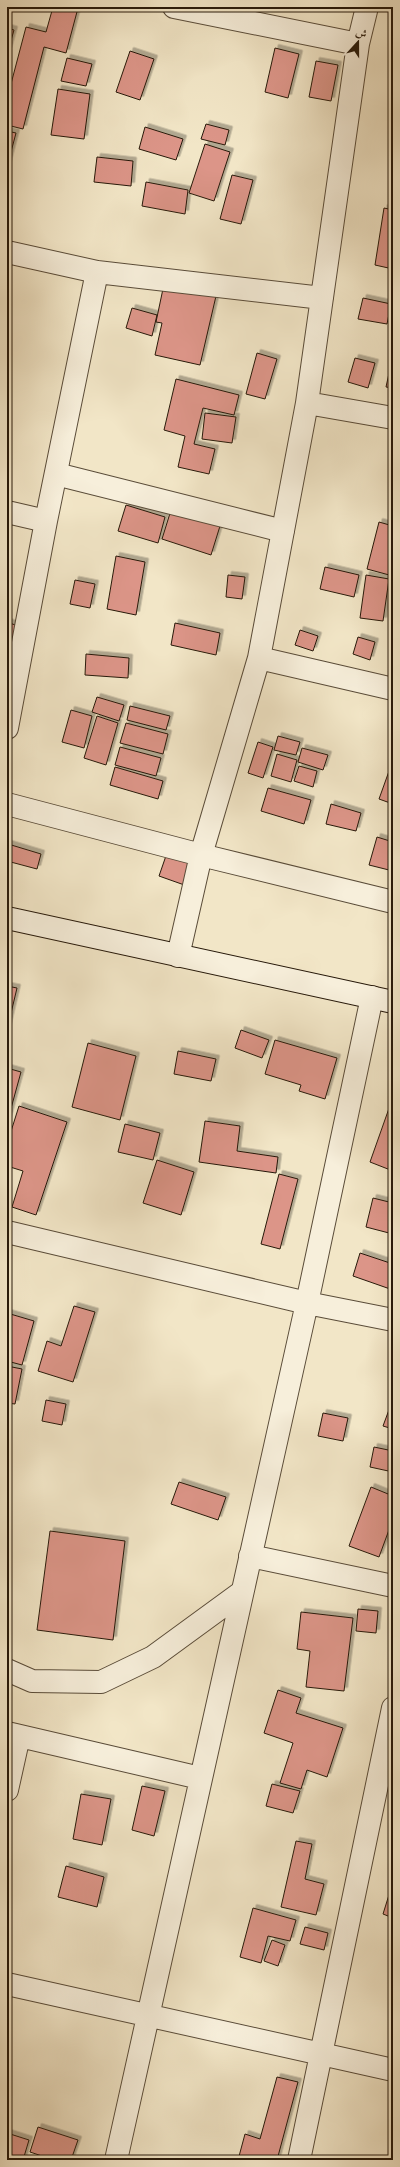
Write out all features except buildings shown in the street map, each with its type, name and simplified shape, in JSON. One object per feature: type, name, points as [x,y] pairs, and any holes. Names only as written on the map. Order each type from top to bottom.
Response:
[{"type":"street","points":[[174,7],[358,44]]},
{"type":"street","points":[[178,956],[201,855],[259,658],[307,403],[358,44],[367,7]]},
{"type":"street","points":[[7,252],[97,272],[322,298]]},
{"type":"street","points":[[7,728],[46,521],[97,272]]},
{"type":"street","points":[[307,403],[393,418]]},
{"type":"street","points":[[56,474],[283,530]]},
{"type":"street","points":[[7,512],[46,521]]},
{"type":"street","points":[[259,658],[393,689]]},
{"type":"street","points":[[7,804],[201,855],[393,902]]},
{"type":"street","points":[[7,918],[393,1002]]},
{"type":"street","points":[[116,2160],[307,1303],[372,997]]},
{"type":"street","points":[[7,1232],[307,1303],[393,1320]]},
{"type":"street","points":[[250,1556],[393,1586]]},
{"type":"street","points":[[7,1670],[32,1681],[101,1682],[153,1657],[242,1592]]},
{"type":"street","points":[[299,2160],[393,1708]]},
{"type":"street","points":[[7,1790],[13,1735],[200,1778]]},
{"type":"street","points":[[7,1984],[149,2017],[393,2070]]}]
